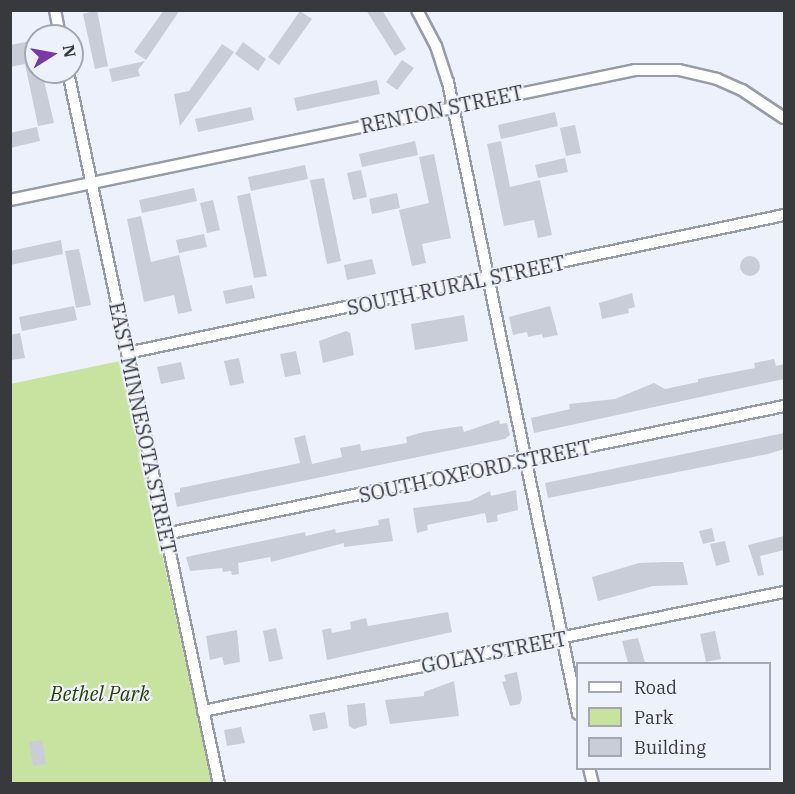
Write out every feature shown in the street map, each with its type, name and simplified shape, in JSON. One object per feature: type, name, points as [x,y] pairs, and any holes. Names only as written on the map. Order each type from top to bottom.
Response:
[{"type":"street","points":[[417,10],[438,51],[453,107],[576,705]]},
{"type":"street","name":"RENTON STREET","points":[[10,200],[624,71],[657,69],[717,79],[742,90],[784,118]]},
{"type":"street","name":"EAST MINNESOTA STREET","points":[[71,84],[219,783]]},
{"type":"street","name":"SOUTH RURAL STREET","points":[[127,353],[784,215]]},
{"type":"street","name":"SOUTH OXFORD STREET","points":[[165,534],[527,461],[784,406]]},
{"type":"street","name":"GOLAY STREET","points":[[203,711],[561,639],[784,591]]},
{"type":"green space","name":"Bethel Park","points":[[120,361],[212,783],[11,783],[10,384]]},
{"type":"building","points":[[97,10],[108,66],[95,69],[83,14]]},
{"type":"building","points":[[164,10],[180,10],[146,60],[134,52]]},
{"type":"building","points":[[366,10],[382,10],[406,49],[395,56]]},
{"type":"building","points":[[300,11],[312,19],[279,65],[268,57]]},
{"type":"building","points":[[24,42],[24,64],[10,67],[10,45]]},
{"type":"building","points":[[243,42],[266,59],[258,71],[235,54]]},
{"type":"building","points":[[222,44],[234,52],[180,126],[174,94],[189,91]]},
{"type":"building","points":[[402,60],[414,68],[397,90],[386,82]]},
{"type":"building","points":[[145,61],[138,70],[140,76],[112,82],[109,69]]},
{"type":"building","points":[[377,80],[380,94],[297,111],[294,98]]},
{"type":"building","points":[[29,84],[45,84],[54,123],[38,126]]},
{"type":"building","points":[[251,107],[254,120],[198,132],[195,119]]},
{"type":"building","points":[[555,112],[558,126],[501,139],[498,125]]},
{"type":"building","points":[[575,125],[581,153],[566,156],[560,128]]},
{"type":"building","points":[[37,127],[40,141],[10,148],[10,133]]},
{"type":"building","points":[[415,141],[418,155],[362,167],[359,154]]},
{"type":"building","points":[[501,141],[510,187],[540,180],[552,235],[538,238],[534,220],[504,226],[487,144]]},
{"type":"building","points":[[434,154],[451,238],[422,244],[426,263],[412,266],[399,210],[429,203],[419,157]]},
{"type":"building","points":[[565,158],[568,172],[538,178],[535,165]]},
{"type":"building","points":[[305,165],[308,179],[251,191],[248,177]]},
{"type":"building","points":[[361,170],[367,197],[353,200],[347,173]]},
{"type":"building","points":[[324,178],[341,261],[327,264],[310,180]]},
{"type":"building","points":[[194,188],[197,201],[142,213],[139,200]]},
{"type":"building","points":[[250,193],[267,276],[254,278],[237,196]]},
{"type":"building","points":[[397,193],[400,208],[372,214],[369,199]]},
{"type":"building","points":[[213,200],[220,230],[207,233],[200,203]]},
{"type":"building","points":[[141,216],[151,262],[179,255],[192,311],[178,314],[174,295],[144,302],[127,219]]},
{"type":"building","points":[[204,234],[207,247],[179,253],[176,240]]},
{"type":"building","points":[[61,240],[63,254],[10,265],[10,251]]},
{"type":"building","points":[[79,249],[91,305],[76,308],[65,251]]},
{"type":"building","points":[[750,256],[757,259],[760,266],[757,273],[750,276],[743,273],[740,266],[743,259]]},
{"type":"building","points":[[372,259],[376,274],[347,280],[344,265]]},
{"type":"building","points":[[252,285],[255,298],[226,304],[223,291]]},
{"type":"building","points":[[632,293],[635,307],[628,309],[629,313],[602,319],[599,303]]},
{"type":"building","points":[[74,306],[77,320],[22,331],[19,317]]},
{"type":"building","points":[[550,306],[558,335],[543,338],[542,334],[528,337],[527,332],[513,335],[509,317]]},
{"type":"building","points":[[464,315],[468,341],[415,350],[411,324]]},
{"type":"building","points":[[346,331],[350,333],[354,355],[323,363],[319,341]]},
{"type":"building","points":[[20,333],[25,358],[12,360],[10,335]]},
{"type":"building","points":[[296,351],[301,374],[285,377],[280,354]]},
{"type":"building","points":[[239,358],[244,383],[230,386],[224,361]]},
{"type":"building","points":[[774,359],[776,366],[784,364],[784,379],[534,433],[531,418],[570,409],[569,404],[615,399],[654,383],[665,389],[698,382],[698,379],[755,368],[754,363]]},
{"type":"building","points":[[181,362],[185,379],[161,384],[157,367]]},
{"type":"building","points":[[499,420],[500,424],[507,423],[510,435],[505,439],[177,507],[174,493],[180,492],[180,488],[300,463],[294,438],[305,435],[312,464],[342,457],[340,448],[360,444],[361,451],[407,443],[406,437],[424,432],[462,426],[464,432]]},
{"type":"building","points":[[784,433],[784,449],[768,454],[548,498],[545,483]]},
{"type":"building","points":[[516,490],[518,510],[497,515],[498,521],[487,523],[485,513],[427,525],[428,530],[417,533],[413,508],[470,501],[490,491],[491,496]]},
{"type":"building","points":[[389,518],[393,541],[344,547],[344,543],[271,562],[270,557],[238,563],[239,574],[232,575],[231,571],[223,572],[222,568],[190,571],[186,557],[305,532],[306,536],[335,529],[336,533],[379,525],[378,520]]},
{"type":"building","points":[[712,528],[715,541],[703,544],[699,531]]},
{"type":"building","points":[[784,536],[784,550],[760,556],[764,575],[758,576],[748,545]]},
{"type":"building","points":[[725,541],[730,562],[716,566],[710,544]]},
{"type":"building","points":[[683,562],[688,585],[653,586],[598,601],[592,577],[639,563]]},
{"type":"building","points":[[448,612],[452,632],[327,660],[322,630],[331,628],[332,633],[351,629],[350,622],[366,618],[368,626]]},
{"type":"building","points":[[276,628],[283,659],[269,662],[263,631]]},
{"type":"building","points":[[237,630],[240,662],[224,665],[222,657],[210,660],[206,636]]},
{"type":"building","points":[[715,631],[721,659],[706,662],[700,634]]},
{"type":"building","points":[[638,638],[645,662],[628,662],[622,641]]},
{"type":"building","points":[[517,672],[522,698],[520,704],[510,706],[502,682],[506,681],[504,675]]},
{"type":"building","points":[[454,681],[459,716],[390,724],[385,700],[424,696],[424,692]]},
{"type":"building","points":[[365,703],[367,725],[354,729],[349,726],[347,705]]},
{"type":"building","points":[[325,712],[328,728],[313,731],[309,715]]},
{"type":"building","points":[[241,727],[245,743],[227,746],[224,730]]},
{"type":"building","points":[[42,740],[46,764],[33,766],[29,742]]}]
